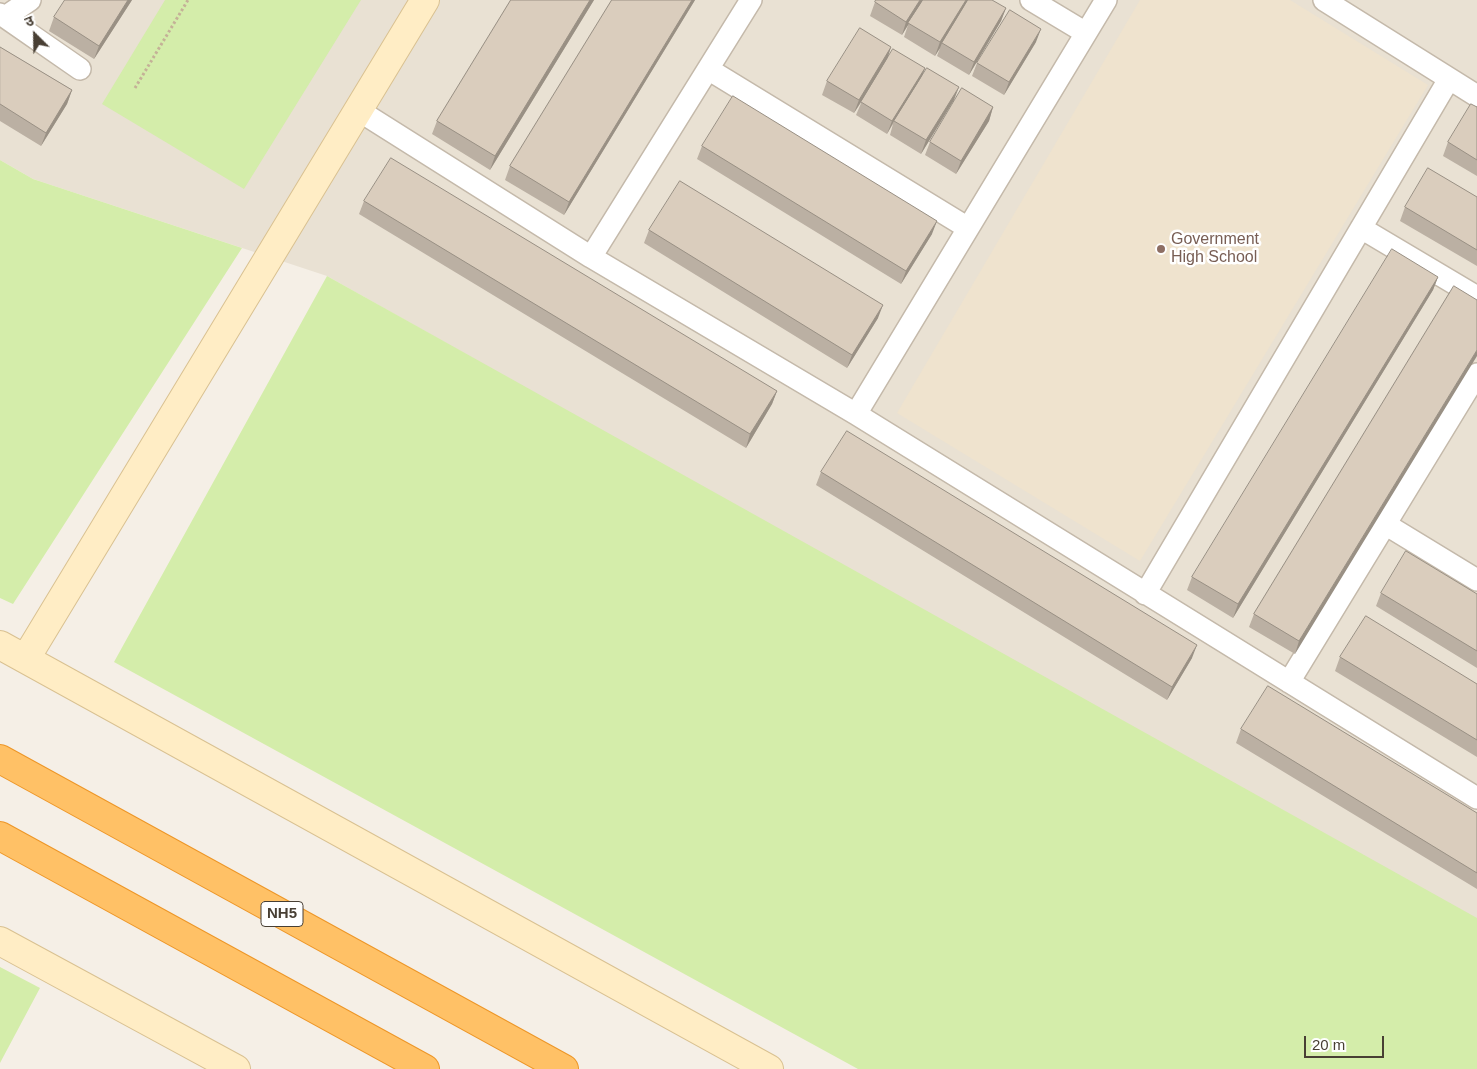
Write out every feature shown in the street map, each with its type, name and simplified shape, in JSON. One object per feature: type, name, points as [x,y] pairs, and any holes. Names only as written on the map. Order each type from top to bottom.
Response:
[{"type":"highway","name":"NH5","points":[[0,759],[564,1069]]},
{"type":"highway","points":[[0,836],[425,1069]]},
{"type":"street","points":[[30,0],[2,16],[80,69]]},
{"type":"street","points":[[26,658],[425,0]]},
{"type":"street","points":[[591,257],[751,0]]},
{"type":"street","points":[[1031,0],[1086,32]]},
{"type":"street","points":[[856,414],[1106,0]]},
{"type":"street","points":[[1324,0],[1477,96]]},
{"type":"street","points":[[708,68],[968,228]]},
{"type":"street","points":[[1145,594],[1449,79]]},
{"type":"street","points":[[358,110],[591,257],[856,414],[1477,798]]},
{"type":"street","points":[[1361,228],[1477,297]]},
{"type":"street","points":[[1288,682],[1477,374]]},
{"type":"street","points":[[1385,524],[1477,580]]},
{"type":"street","points":[[0,645],[768,1069]]},
{"type":"street","points":[[0,941],[236,1069]]},
{"type":"path","points":[[135,88],[188,0]]},
{"type":"shaded area","points":[[0,0],[1477,0],[1477,924],[327,276],[33,179],[0,160]]},
{"type":"shaded area","name":"Government High School","points":[[1140,0],[1290,0],[1428,85],[1140,561],[897,413]]},
{"type":"green space","points":[[165,0],[361,0],[244,189],[102,104]]},
{"type":"green space","points":[[0,160],[33,179],[242,248],[13,604],[0,598]]},
{"type":"green space","points":[[327,276],[1477,918],[1477,1069],[858,1069],[114,662]]},
{"type":"green space","points":[[0,967],[40,988],[0,1063]]},
{"type":"building","points":[[65,0],[128,0],[99,46],[54,17]]},
{"type":"building","points":[[511,0],[590,0],[495,156],[437,121]]},
{"type":"building","points":[[612,0],[692,0],[569,202],[510,166]]},
{"type":"building","points":[[876,0],[920,0],[906,22],[875,2]]},
{"type":"building","points":[[923,0],[966,0],[940,42],[908,23]]},
{"type":"building","points":[[968,0],[992,0],[1006,8],[974,62],[942,43]]},
{"type":"building","points":[[1010,10],[1041,29],[1009,82],[977,63]]},
{"type":"building","points":[[860,28],[891,47],[859,100],[827,81]]},
{"type":"building","points":[[0,47],[72,90],[46,133],[0,104]]},
{"type":"building","points":[[893,49],[925,68],[892,121],[861,102]]},
{"type":"building","points":[[927,68],[959,87],[926,140],[894,121]]},
{"type":"building","points":[[962,88],[993,107],[961,161],[930,142]]},
{"type":"building","points":[[733,96],[937,221],[906,271],[702,146]]},
{"type":"building","points":[[1471,104],[1477,107],[1477,160],[1448,142]]},
{"type":"building","points":[[391,158],[777,391],[750,434],[364,201]]},
{"type":"building","points":[[1428,168],[1477,197],[1477,250],[1405,207]]},
{"type":"building","points":[[680,181],[883,305],[852,355],[649,230]]},
{"type":"building","points":[[1392,249],[1438,277],[1238,604],[1192,577]]},
{"type":"building","points":[[1454,286],[1477,300],[1477,350],[1299,641],[1254,614]]},
{"type":"building","points":[[847,431],[1197,645],[1172,687],[821,472]]},
{"type":"building","points":[[1406,551],[1477,594],[1477,651],[1381,593]]},
{"type":"building","points":[[1366,616],[1477,684],[1477,740],[1340,657]]},
{"type":"building","points":[[1268,686],[1477,813],[1477,873],[1241,729]]},
{"type":"place","name":"Government High School","points":[[1161,249]]}]
